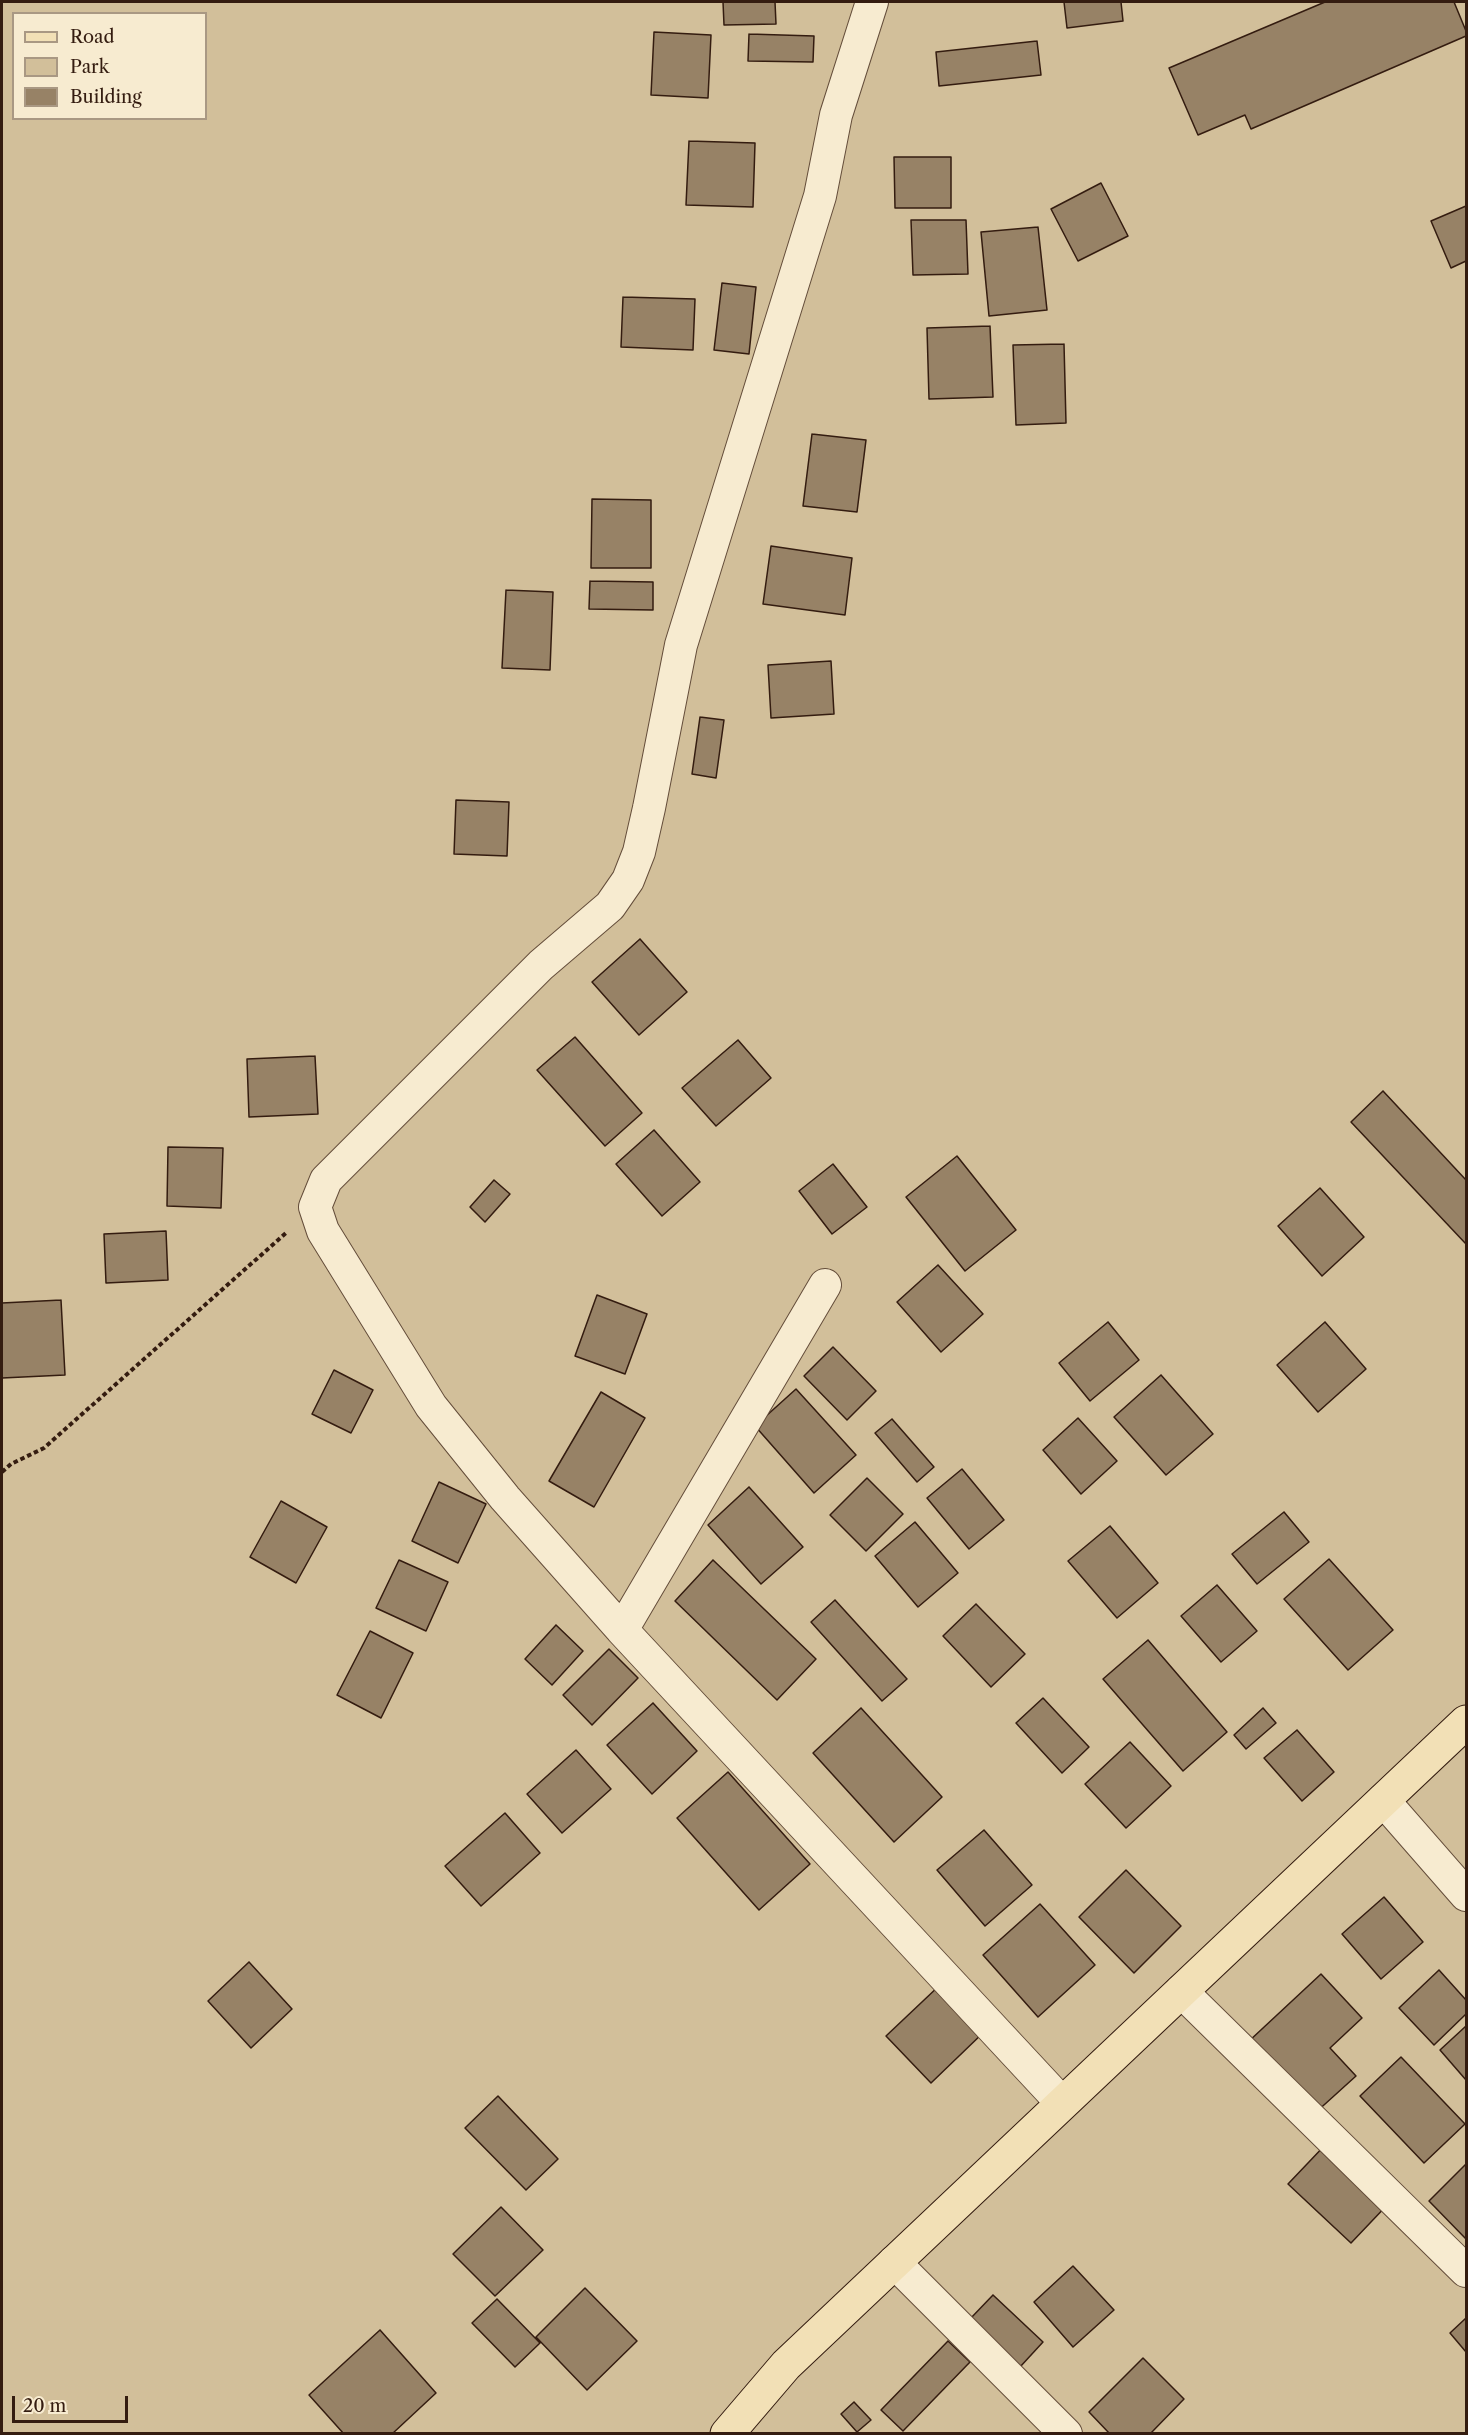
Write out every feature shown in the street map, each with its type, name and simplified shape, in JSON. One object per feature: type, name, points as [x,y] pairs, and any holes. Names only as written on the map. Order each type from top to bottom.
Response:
[{"type":"main road","points":[[727,2433],[786,2365],[1467,1722]]},
{"type":"street","points":[[872,2],[836,115],[820,196],[681,645],[649,808],[639,852],[628,880],[609,906],[541,965],[326,1180],[315,1207],[323,1231],[431,1406],[505,1498],[622,1630],[1062,2103]]},
{"type":"street","points":[[622,1630],[825,1285]]},
{"type":"street","points":[[1383,1800],[1467,1895]]},
{"type":"street","points":[[1181,1991],[1467,2271]]},
{"type":"street","points":[[894,2262],[1066,2433]]},
{"type":"path","points":[[2,1472],[11,1464],[45,1448],[315,1207]]},
{"type":"green space","points":[[2,2],[1466,2],[1466,2433],[2,2433]]},
{"type":"building","points":[[723,2],[775,2],[776,24],[724,25]]},
{"type":"building","points":[[1064,2],[1121,2],[1123,21],[1067,28]]},
{"type":"building","points":[[1325,2],[1454,2],[1466,36],[1251,129],[1245,115],[1198,135],[1169,68]]},
{"type":"building","points":[[654,32],[711,35],[708,98],[651,95]]},
{"type":"building","points":[[749,34],[814,36],[813,62],[748,61]]},
{"type":"building","points":[[1037,41],[1041,75],[939,86],[936,52]]},
{"type":"building","points":[[689,141],[755,143],[753,207],[686,205]]},
{"type":"building","points":[[894,157],[951,157],[951,208],[895,208]]},
{"type":"building","points":[[1101,183],[1128,236],[1078,261],[1051,209]]},
{"type":"building","points":[[1466,206],[1466,261],[1451,268],[1431,221]]},
{"type":"building","points":[[911,220],[966,220],[968,274],[913,275]]},
{"type":"building","points":[[1038,227],[1047,310],[989,316],[981,232]]},
{"type":"building","points":[[722,283],[756,287],[749,354],[714,350]]},
{"type":"building","points":[[623,297],[695,299],[693,350],[621,347]]},
{"type":"building","points":[[990,326],[993,397],[929,399],[927,328]]},
{"type":"building","points":[[1064,344],[1066,423],[1016,425],[1013,345]]},
{"type":"building","points":[[812,434],[866,440],[857,512],[803,506]]},
{"type":"building","points":[[592,499],[651,500],[651,568],[591,568]]},
{"type":"building","points":[[771,546],[852,558],[845,615],[763,604]]},
{"type":"building","points":[[590,581],[653,582],[653,610],[589,609]]},
{"type":"building","points":[[506,590],[553,592],[550,670],[502,668]]},
{"type":"building","points":[[831,661],[834,714],[771,718],[768,665]]},
{"type":"building","points":[[700,717],[724,720],[716,778],[692,774]]},
{"type":"building","points":[[456,800],[509,802],[507,856],[454,854]]},
{"type":"building","points":[[640,939],[687,992],[639,1035],[592,982]]},
{"type":"building","points":[[575,1037],[642,1113],[605,1146],[537,1070]]},
{"type":"building","points":[[738,1040],[771,1078],[716,1126],[682,1088]]},
{"type":"building","points":[[315,1056],[318,1114],[249,1117],[247,1059]]},
{"type":"building","points":[[1383,1091],[1466,1180],[1466,1244],[1351,1122]]},
{"type":"building","points":[[654,1130],[700,1182],[662,1216],[616,1164]]},
{"type":"building","points":[[168,1147],[223,1148],[221,1208],[167,1206]]},
{"type":"building","points":[[957,1156],[1016,1230],[965,1271],[906,1197]]},
{"type":"building","points":[[833,1164],[867,1207],[832,1234],[799,1191]]},
{"type":"building","points":[[494,1180],[510,1194],[485,1222],[470,1207]]},
{"type":"building","points":[[1320,1188],[1364,1237],[1322,1276],[1278,1226]]},
{"type":"building","points":[[166,1231],[168,1280],[106,1283],[104,1234]]},
{"type":"building","points":[[938,1265],[983,1314],[941,1352],[897,1302]]},
{"type":"building","points":[[597,1295],[647,1314],[625,1374],[575,1356]]},
{"type":"building","points":[[61,1300],[65,1375],[2,1378],[2,1303]]},
{"type":"building","points":[[1108,1322],[1139,1360],[1090,1401],[1059,1363]]},
{"type":"building","points":[[1325,1322],[1366,1369],[1318,1412],[1277,1365]]},
{"type":"building","points":[[833,1347],[876,1391],[847,1420],[804,1376]]},
{"type":"building","points":[[334,1370],[373,1390],[351,1433],[312,1414]]},
{"type":"building","points":[[1161,1375],[1213,1434],[1166,1475],[1114,1417]]},
{"type":"building","points":[[796,1389],[856,1455],[814,1493],[755,1426]]},
{"type":"building","points":[[601,1392],[645,1418],[594,1507],[549,1481]]},
{"type":"building","points":[[1078,1418],[1117,1461],[1081,1494],[1043,1450]]},
{"type":"building","points":[[892,1419],[934,1467],[917,1482],[875,1433]]},
{"type":"building","points":[[962,1469],[1004,1520],[969,1549],[927,1498]]},
{"type":"building","points":[[867,1478],[903,1514],[866,1551],[830,1515]]},
{"type":"building","points":[[439,1482],[486,1504],[458,1563],[412,1541]]},
{"type":"building","points":[[749,1487],[803,1547],[761,1584],[708,1525]]},
{"type":"building","points":[[281,1501],[327,1527],[296,1583],[250,1557]]},
{"type":"building","points":[[1284,1512],[1309,1542],[1257,1584],[1232,1554]]},
{"type":"building","points":[[915,1522],[958,1573],[918,1607],[875,1556]]},
{"type":"building","points":[[1110,1526],[1158,1583],[1117,1618],[1068,1561]]},
{"type":"building","points":[[1329,1559],[1393,1630],[1348,1670],[1284,1599]]},
{"type":"building","points":[[399,1560],[448,1582],[426,1631],[376,1608]]},
{"type":"building","points":[[713,1560],[816,1659],[777,1700],[675,1601]]},
{"type":"building","points":[[1217,1585],[1257,1631],[1221,1662],[1181,1616]]},
{"type":"building","points":[[835,1600],[907,1679],[882,1701],[811,1622]]},
{"type":"building","points":[[976,1604],[1025,1654],[991,1687],[943,1636]]},
{"type":"building","points":[[556,1625],[583,1651],[552,1685],[525,1659]]},
{"type":"building","points":[[370,1631],[413,1653],[381,1718],[337,1695]]},
{"type":"building","points":[[1148,1640],[1227,1732],[1183,1771],[1103,1679]]},
{"type":"building","points":[[609,1649],[638,1678],[592,1725],[563,1695]]},
{"type":"building","points":[[1043,1698],[1089,1747],[1062,1773],[1016,1723]]},
{"type":"building","points":[[653,1703],[697,1751],[652,1794],[607,1745]]},
{"type":"building","points":[[861,1708],[942,1797],[894,1842],[813,1753]]},
{"type":"building","points":[[1263,1708],[1276,1723],[1246,1749],[1234,1735]]},
{"type":"building","points":[[1297,1730],[1334,1772],[1302,1801],[1264,1758]]},
{"type":"building","points":[[1130,1742],[1171,1786],[1126,1828],[1085,1784]]},
{"type":"building","points":[[576,1750],[611,1789],[562,1833],[527,1794]]},
{"type":"building","points":[[728,1772],[810,1864],[759,1910],[677,1818]]},
{"type":"building","points":[[505,1813],[540,1853],[481,1906],[445,1866]]},
{"type":"building","points":[[984,1830],[1032,1885],[985,1926],[937,1870]]},
{"type":"building","points":[[1126,1870],[1181,1926],[1134,1973],[1079,1917]]},
{"type":"building","points":[[1384,1897],[1423,1942],[1381,1979],[1342,1934]]},
{"type":"building","points":[[1040,1904],[1095,1965],[1038,2017],[983,1955]]},
{"type":"building","points":[[249,1962],[292,2009],[251,2048],[208,2001]]},
{"type":"building","points":[[1439,1970],[1466,2000],[1466,2014],[1434,2045],[1399,2008]]},
{"type":"building","points":[[1321,1974],[1362,2018],[1330,2048],[1356,2076],[1314,2114],[1248,2042]]},
{"type":"building","points":[[941,1984],[986,2030],[931,2083],[886,2036]]},
{"type":"building","points":[[1466,2026],[1466,2080],[1440,2050]]},
{"type":"building","points":[[1401,2057],[1465,2124],[1424,2163],[1360,2096]]},
{"type":"building","points":[[498,2096],[558,2159],[526,2190],[465,2128]]},
{"type":"building","points":[[1327,2143],[1390,2202],[1351,2243],[1288,2184]]},
{"type":"building","points":[[1466,2164],[1466,2239],[1429,2201]]},
{"type":"building","points":[[501,2207],[543,2250],[495,2296],[453,2254]]},
{"type":"building","points":[[1073,2266],[1114,2310],[1073,2347],[1034,2302]]},
{"type":"building","points":[[585,2288],[637,2341],[587,2390],[536,2337]]},
{"type":"building","points":[[993,2295],[1043,2342],[1020,2367],[970,2319]]},
{"type":"building","points":[[497,2299],[540,2343],[515,2367],[472,2323]]},
{"type":"building","points":[[1466,2318],[1466,2352],[1450,2333]]},
{"type":"building","points":[[380,2330],[436,2393],[392,2434],[344,2434],[309,2395]]},
{"type":"building","points":[[948,2341],[970,2362],[903,2431],[881,2410]]},
{"type":"building","points":[[1143,2358],[1184,2399],[1150,2434],[1110,2434],[1089,2412]]},
{"type":"building","points":[[854,2402],[871,2420],[857,2432],[841,2414]]}]
